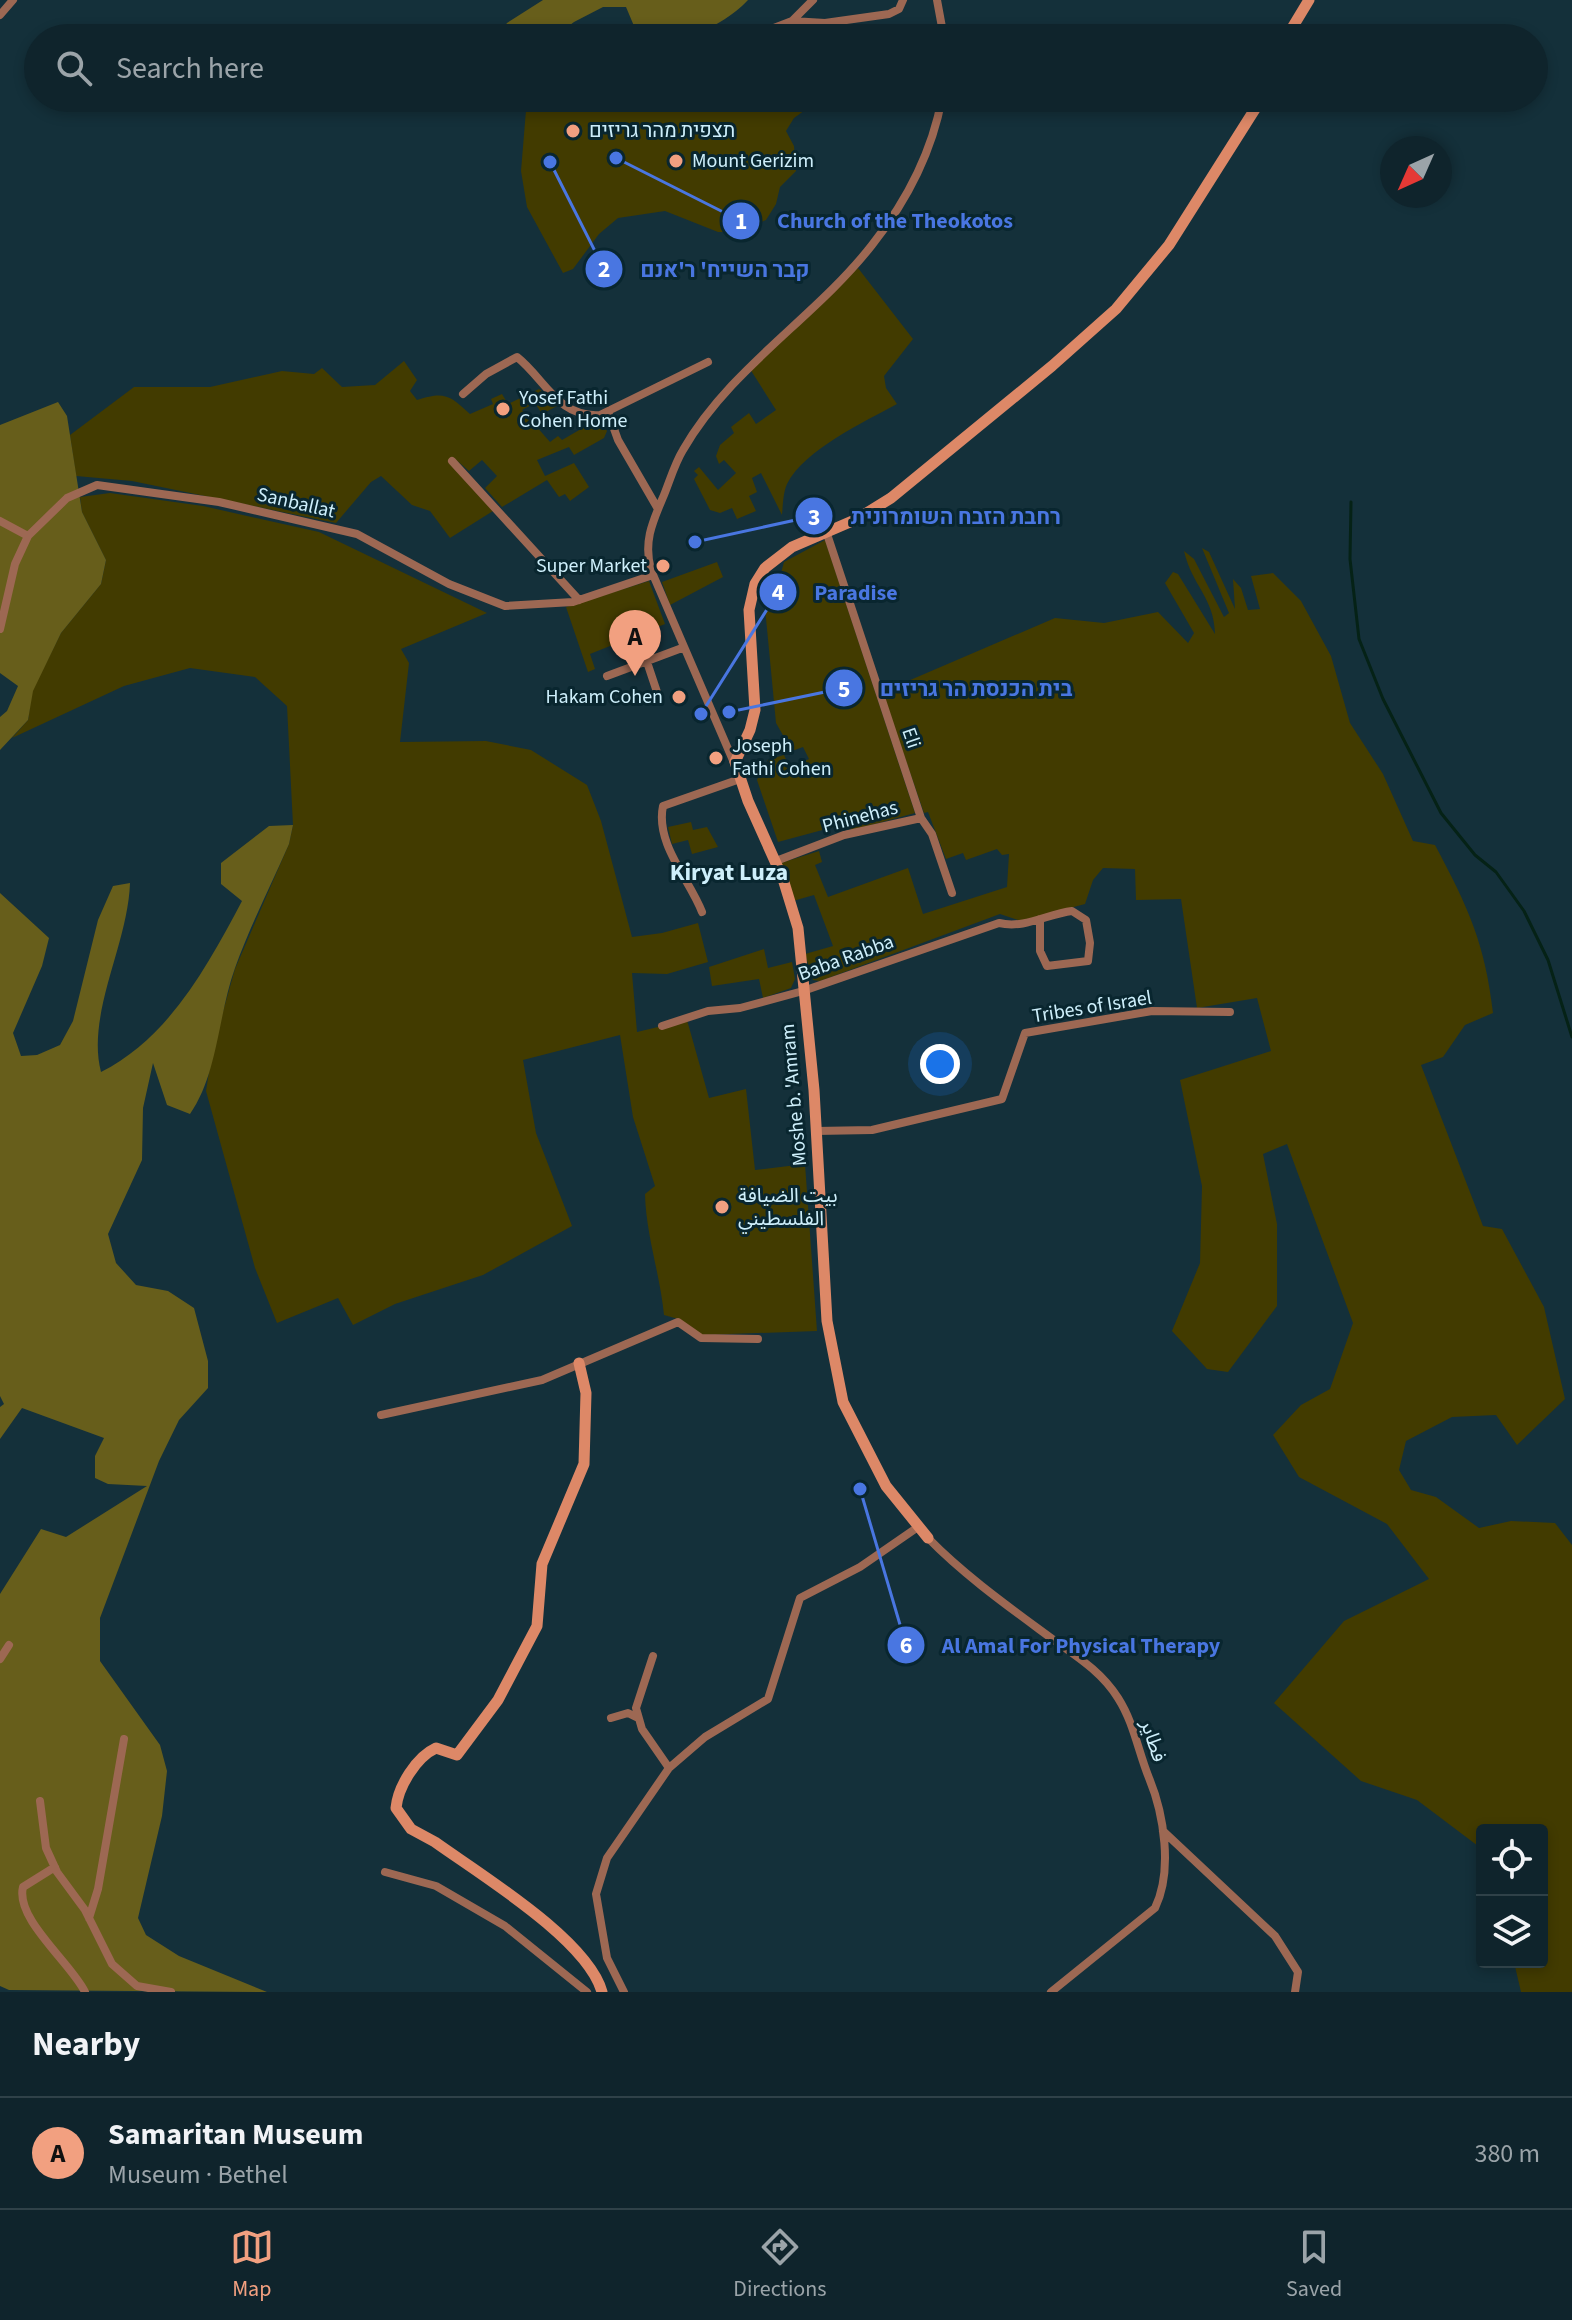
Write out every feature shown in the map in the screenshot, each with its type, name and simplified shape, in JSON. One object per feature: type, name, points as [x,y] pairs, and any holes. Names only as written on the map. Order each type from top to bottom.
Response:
[{"type":"street","points":[[0,15],[13,0]]},
{"type":"street","points":[[784,24],[792,21],[813,0]]},
{"type":"street","points":[[792,21],[825,23],[881,15],[895,12],[903,0]]},
{"type":"street","points":[[937,0],[941,24]]},
{"type":"street","points":[[1294,24],[1309,0]]},
{"type":"street","points":[[735,766],[653,575],[647,545],[658,509],[683,450],[737,379],[850,270],[888,223],[926,154],[938,112]]},
{"type":"street","points":[[735,766],[755,710],[749,615],[755,584],[778,556],[885,502],[1052,366],[1116,309],[1169,245],[1253,112]]},
{"type":"street","points":[[463,394],[486,374],[517,357],[566,408],[584,416],[608,412],[708,362]]},
{"type":"street","points":[[608,412],[618,440],[658,509]]},
{"type":"street","points":[[452,461],[579,600]]},
{"type":"street","name":"Sanballat","points":[[0,629],[15,564],[28,536],[41,519],[74,493],[97,485],[115,485],[219,502],[357,534],[449,584],[505,606],[541,606],[579,600],[653,575]]},
{"type":"street","points":[[0,521],[28,536]]},
{"type":"street","name":"Eli","points":[[826,531],[921,818]]},
{"type":"street","points":[[607,676],[682,648]]},
{"type":"street","points":[[647,662],[657,692]]},
{"type":"street","name":"Moshe b. 'Amram","points":[[735,766],[776,861],[797,922],[816,1131],[826,1317],[843,1402],[886,1486],[928,1538]]},
{"type":"street","points":[[702,912],[696,894],[679,873],[663,823],[663,806],[740,779]]},
{"type":"street","name":"Phinehas","points":[[776,861],[844,835],[921,818],[932,834],[952,893]]},
{"type":"street","name":"Baba Rabba","points":[[662,1026],[708,1011],[740,1008],[803,991],[999,923],[1015,925],[1072,911],[1083,916],[1090,943],[1088,961],[1047,966],[1040,951],[1040,919]]},
{"type":"street","name":"Tribes of Israel","points":[[816,1131],[872,1130],[1002,1099],[1025,1033],[1152,1011],[1230,1012]]},
{"type":"street","points":[[381,1415],[542,1380],[678,1322],[701,1338],[758,1339]]},
{"type":"street","points":[[579,1363],[586,1393],[584,1464],[544,1555],[537,1626],[498,1700],[457,1755],[436,1748],[428,1751],[398,1792],[396,1808],[411,1829],[435,1842],[565,1939],[597,1974],[602,1992]]},
{"type":"street","points":[[624,1992],[607,1958],[596,1894],[607,1858],[669,1768],[705,1737],[768,1699],[800,1598],[860,1567],[918,1527]]},
{"type":"street","name":"فطاير","points":[[928,1538],[958,1566],[1085,1661],[1111,1688],[1135,1732],[1157,1799],[1163,1830],[1161,1892],[1152,1913],[1051,1992]]},
{"type":"street","points":[[0,1659],[9,1645]]},
{"type":"street","points":[[653,1656],[645,1690],[638,1697],[638,1718],[654,1750],[669,1768]]},
{"type":"street","points":[[611,1718],[628,1713],[638,1718]]},
{"type":"street","points":[[89,1918],[98,1889],[124,1739]]},
{"type":"street","points":[[40,1801],[40,1823],[55,1867],[89,1918],[112,1964],[127,1981],[171,1992]]},
{"type":"street","points":[[1163,1830],[1275,1936],[1298,1972],[1295,1992]]},
{"type":"street","points":[[55,1867],[23,1887],[23,1901],[37,1928],[85,1992]]},
{"type":"street","points":[[385,1872],[436,1886],[505,1926],[587,1992]]},
{"type":"shaded area","points":[[543,0],[748,0],[716,24],[633,24],[626,7],[603,7],[571,24],[507,23]]},
{"type":"shaded area","points":[[526,112],[802,112],[794,118],[786,131],[794,146],[796,171],[780,187],[776,204],[766,220],[739,232],[718,232],[665,211],[618,218],[599,234],[573,269],[563,273],[527,207],[521,171]]},
{"type":"shaded area","points":[[858,268],[913,339],[884,376],[886,388],[897,404],[852,428],[807,460],[787,484],[782,515],[761,473],[752,478],[757,492],[749,496],[756,511],[737,519],[732,508],[720,513],[710,510],[694,479],[698,475],[694,471],[699,467],[718,490],[736,473],[724,460],[719,464],[716,456],[720,445],[734,433],[731,427],[749,413],[756,424],[776,410],[750,369]]},
{"type":"shaded area","points":[[404,361],[417,380],[410,391],[417,400],[446,396],[470,414],[493,404],[491,399],[502,394],[508,404],[539,389],[559,405],[542,414],[535,403],[522,410],[550,442],[558,436],[562,440],[593,422],[603,425],[607,431],[604,438],[574,455],[569,447],[537,460],[545,476],[574,463],[589,487],[570,501],[565,494],[559,497],[547,480],[502,507],[485,488],[497,476],[482,460],[469,471],[454,458],[449,463],[493,511],[450,538],[430,511],[412,505],[381,476],[371,482],[336,523],[132,481],[76,476],[70,435],[134,387],[210,387],[282,371],[314,374],[322,368],[342,387],[375,385]]},
{"type":"shaded area","points":[[58,402],[67,416],[82,512],[106,560],[101,584],[61,633],[33,691],[28,720],[0,750],[0,717],[7,711],[18,686],[0,673],[0,425]]},
{"type":"shaded area","points":[[110,493],[203,506],[319,532],[487,613],[401,649],[409,663],[400,742],[486,741],[531,750],[587,785],[601,821],[632,937],[698,923],[708,962],[667,974],[632,973],[637,1032],[687,1020],[709,1098],[746,1089],[755,1170],[805,1164],[817,1331],[700,1335],[678,1319],[664,1315],[646,1209],[645,1194],[655,1186],[633,1117],[620,1035],[523,1060],[536,1133],[572,1226],[483,1275],[395,1304],[353,1325],[338,1298],[277,1323],[255,1268],[206,1091],[213,1047],[235,969],[289,844],[293,825],[287,706],[255,677],[190,668],[124,686],[12,738],[28,720],[32,691],[61,633],[101,584],[106,560],[82,512],[80,497]]},
{"type":"shaded area","points":[[825,540],[915,813],[853,830],[841,825],[778,842],[757,780],[760,773],[771,771],[767,760],[784,755],[790,768],[809,759],[803,747],[792,751],[776,723],[765,608],[770,594],[780,583],[777,575],[781,573],[784,562]]},
{"type":"shaded area","points":[[1202,548],[1209,552],[1235,609],[1233,579],[1241,588],[1248,610],[1260,609],[1251,576],[1273,573],[1301,601],[1331,656],[1350,723],[1383,774],[1413,841],[1435,845],[1466,907],[1480,945],[1493,1013],[1465,1025],[1443,1057],[1421,1065],[1483,1226],[1502,1229],[1544,1307],[1565,1399],[1517,1445],[1496,1415],[1452,1417],[1406,1441],[1399,1470],[1411,1490],[1436,1497],[1479,1528],[1511,1521],[1555,1523],[1572,1545],[1572,1992],[1521,1992],[1515,1968],[1548,1968],[1548,1824],[1476,1824],[1476,1844],[1417,1800],[1361,1781],[1274,1703],[1344,1621],[1429,1579],[1387,1524],[1299,1477],[1273,1435],[1301,1405],[1330,1389],[1353,1323],[1287,1144],[1263,1154],[1277,1224],[1277,1306],[1228,1372],[1207,1369],[1172,1331],[1200,1263],[1202,1186],[1180,1080],[1271,1051],[1257,998],[1197,1008],[1181,899],[1136,900],[1135,869],[1103,868],[1093,880],[1085,904],[1021,921],[1000,914],[820,981],[813,980],[805,954],[833,946],[814,895],[793,901],[781,863],[819,851],[822,862],[815,865],[828,897],[908,868],[923,914],[1007,887],[1009,854],[1002,855],[997,849],[966,860],[963,853],[946,859],[928,812],[924,813],[884,697],[887,690],[1055,618],[1104,623],[1158,612],[1188,643],[1194,633],[1165,583],[1173,572],[1178,574],[1215,634],[1211,610],[1184,551],[1194,559],[1224,617],[1229,613]]},
{"type":"shaded area","points":[[717,562],[723,577],[670,605],[662,582]]},
{"type":"shaded area","points":[[649,581],[665,624],[590,654],[595,669],[588,672],[566,607]]},
{"type":"shaded area","points":[[691,822],[693,830],[707,827],[718,847],[692,854],[688,840],[672,844],[668,827]]},
{"type":"shaded area","points":[[293,825],[289,844],[235,968],[212,1063],[190,1114],[167,1105],[153,1063],[143,1108],[142,1160],[108,1234],[116,1263],[136,1285],[168,1291],[194,1308],[208,1361],[208,1388],[179,1420],[159,1461],[100,1618],[100,1661],[160,1745],[167,1771],[162,1816],[138,1918],[146,1935],[179,1956],[267,1992],[9,1990],[0,1986],[0,1594],[41,1529],[66,1537],[147,1486],[108,1484],[95,1478],[95,1456],[104,1438],[22,1408],[0,1439],[0,1407],[4,1404],[0,1396],[0,893],[49,938],[42,966],[13,1033],[21,1056],[37,1055],[60,1045],[73,1021],[98,920],[113,886],[130,883],[123,931],[99,1027],[101,1072],[125,1058],[167,1020],[215,950],[242,901],[221,884],[221,863],[269,826]]},
{"type":"shaded area","points":[[764,949],[768,968],[792,962],[795,979],[791,988],[763,998],[759,979],[712,986],[709,967]]},
{"type":"waterway","points":[[1351,502],[1350,559],[1359,639],[1383,699],[1441,813],[1475,855],[1496,872],[1524,911],[1548,960],[1572,1037]]},
{"type":"place","name":"תצפית מהר גריזים","points":[[573,131]]},
{"type":"place","name":"Church of the Theokotos","points":[[616,158]]},
{"type":"place","name":"Mount Gerizim","points":[[676,161]]},
{"type":"place","name":"קבר השייח' ר'אנם","points":[[550,162]]},
{"type":"place","name":"Yosef Fathi Cohen Home","points":[[503,409]]},
{"type":"place","name":"רחבת הזבח השומרונית","points":[[695,542]]},
{"type":"place","name":"Super Market","points":[[663,566]]},
{"type":"place","name":"Samaritan Museum","points":[[635,676]]},
{"type":"place","name":"Hakam Cohen","points":[[679,697]]},
{"type":"place","name":"בית הכנסת הר גריזים","points":[[729,712]]},
{"type":"place","name":"Paradise","points":[[701,714]]},
{"type":"place","name":"Joseph Fathi Cohen","points":[[716,758]]},
{"type":"place","name":"بيت الضيافة الفلسطيني","points":[[722,1207]]},
{"type":"place","name":"Al Amal For Physical Therapy","points":[[860,1489]]},
{"type":"district","name":"Kiryat Luza","points":[[729,872]]}]
